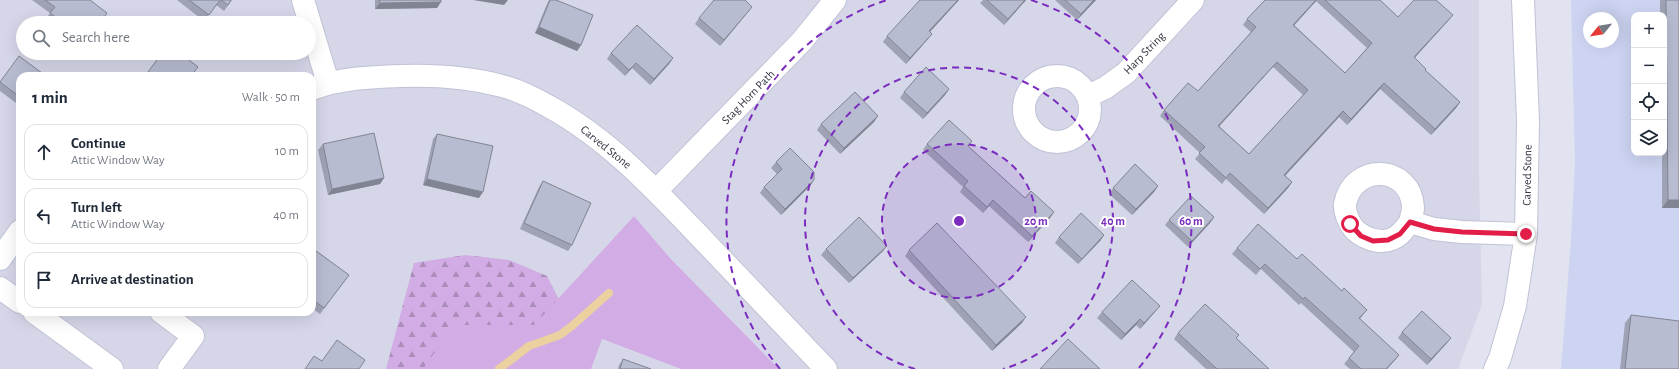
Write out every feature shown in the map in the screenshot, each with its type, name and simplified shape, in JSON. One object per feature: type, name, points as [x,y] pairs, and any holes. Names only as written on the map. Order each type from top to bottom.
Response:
[{"type":"street","points":[[302,0],[305,16]]},
{"type":"street","name":"Stag Horn Path","points":[[656,191],[802,41],[835,0]]},
{"type":"street","name":"Harp String","points":[[1088,96],[1106,88],[1126,73],[1193,0]]},
{"type":"street","name":"Carved Stone","points":[[1495,369],[1515,306],[1526,234],[1528,121],[1523,0]]},
{"type":"street","points":[[315,60],[320,86]]},
{"type":"street","name":"Carved Stone","points":[[320,86],[382,77],[458,77],[503,86],[536,99],[570,118],[612,148],[656,191],[826,369]]},
{"type":"street","points":[[1410,222],[1434,229],[1462,232],[1526,234]]},
{"type":"street","points":[[0,258],[16,236]]},
{"type":"street","points":[[0,288],[16,299]]},
{"type":"street","points":[[39,316],[112,369]]},
{"type":"street","points":[[166,316],[193,336],[169,369]]},
{"type":"shaded area","points":[[0,0],[1479,0],[1479,172],[1482,304],[1458,369],[779,369],[670,258],[634,216],[534,325],[423,369],[0,369]]},
{"type":"shaded area","points":[[1571,0],[1679,0],[1679,369],[1561,369],[1571,240],[1575,161]]},
{"type":"shaded area","points":[[601,339],[681,369],[591,369]]},
{"type":"green space","points":[[634,216],[670,258],[779,369],[681,369],[602,339],[591,369],[423,369],[454,325],[534,325]]},
{"type":"green space","points":[[465,255],[509,260],[547,276],[564,309],[541,369],[386,369],[414,263]]},
{"type":"building","points":[[45,0],[90,0],[107,13],[105,16],[54,16],[50,13],[55,7]]},
{"type":"building","points":[[189,0],[220,0],[209,15]]},
{"type":"building","points":[[221,0],[231,0],[228,5]]},
{"type":"building","points":[[379,0],[441,0],[441,2],[380,3]]},
{"type":"building","points":[[550,0],[556,0],[593,15],[581,45],[539,27]]},
{"type":"building","points":[[714,0],[745,0],[752,7],[724,40],[699,18]]},
{"type":"building","points":[[920,0],[958,0],[929,31],[932,34],[910,58],[887,36]]},
{"type":"building","points":[[987,0],[1025,0],[1008,19]]},
{"type":"building","points":[[1065,0],[1094,0],[1081,14]]},
{"type":"building","points":[[1265,0],[1316,0],[1293,25],[1345,73],[1372,43],[1325,0],[1380,0],[1398,17],[1414,0],[1436,0],[1453,15],[1414,57],[1426,69],[1425,70],[1460,102],[1435,129],[1384,83],[1351,119],[1343,111],[1284,175],[1292,182],[1268,208],[1230,173],[1226,178],[1199,153],[1205,147],[1164,110],[1188,83],[1198,91],[1256,27],[1247,19]],"holes":[[[1277,62],[1308,90],[1249,154],[1218,126]]]},
{"type":"building","points":[[1666,0],[1679,0],[1679,200],[1668,200]]},
{"type":"building","points":[[637,25],[673,58],[654,79],[636,63],[629,70],[611,53]]},
{"type":"building","points":[[16,60],[24,60],[41,72],[16,72],[16,94],[0,82]]},
{"type":"building","points":[[157,60],[189,60],[198,67],[194,72],[148,72]]},
{"type":"building","points":[[926,67],[949,89],[927,113],[904,92]]},
{"type":"building","points":[[855,92],[878,116],[844,148],[821,124]]},
{"type":"building","points":[[949,120],[972,141],[968,146],[1025,198],[1031,191],[1054,212],[1032,236],[993,200],[987,207],[964,186],[968,181],[927,144]]},
{"type":"building","points":[[374,133],[384,178],[332,189],[323,144]]},
{"type":"building","points":[[437,134],[493,146],[483,192],[427,179]]},
{"type":"building","points":[[790,148],[814,172],[814,180],[785,209],[764,187],[782,169],[776,162]]},
{"type":"building","points":[[1135,164],[1158,186],[1136,209],[1113,188]]},
{"type":"building","points":[[543,181],[591,203],[572,245],[524,223]]},
{"type":"building","points":[[1191,196],[1214,217],[1192,241],[1169,220]]},
{"type":"building","points":[[1081,213],[1104,235],[1082,259],[1059,237]]},
{"type":"building","points":[[859,217],[887,246],[853,278],[826,249]]},
{"type":"building","points":[[937,223],[1026,317],[996,345],[909,250]]},
{"type":"building","points":[[1258,224],[1297,259],[1302,254],[1342,291],[1344,288],[1367,310],[1359,318],[1399,355],[1386,369],[1361,369],[1349,358],[1359,346],[1305,297],[1303,299],[1265,264],[1260,269],[1237,248]]},
{"type":"building","points":[[316,251],[349,275],[324,308],[316,302]]},
{"type":"building","points":[[1132,280],[1160,306],[1144,323],[1140,319],[1125,334],[1102,312]]},
{"type":"building","points":[[1205,304],[1239,335],[1236,338],[1269,369],[1217,369],[1178,333]]},
{"type":"building","points":[[1422,311],[1451,338],[1431,359],[1402,332]]},
{"type":"building","points":[[1631,315],[1679,321],[1679,369],[1625,369]]},
{"type":"building","points":[[1068,339],[1100,369],[1040,369]]},
{"type":"building","points":[[337,340],[365,360],[359,369],[305,369],[314,356],[322,361]]},
{"type":"building","points":[[623,359],[651,369],[620,369]]},
{"type":"waterway","points":[[499,369],[529,346],[560,335],[609,293]]},
{"type":"route","points":[[1350,224],[1361,236],[1373,241],[1388,240],[1400,234],[1410,222],[1434,229],[1462,232],[1526,234]]}]
